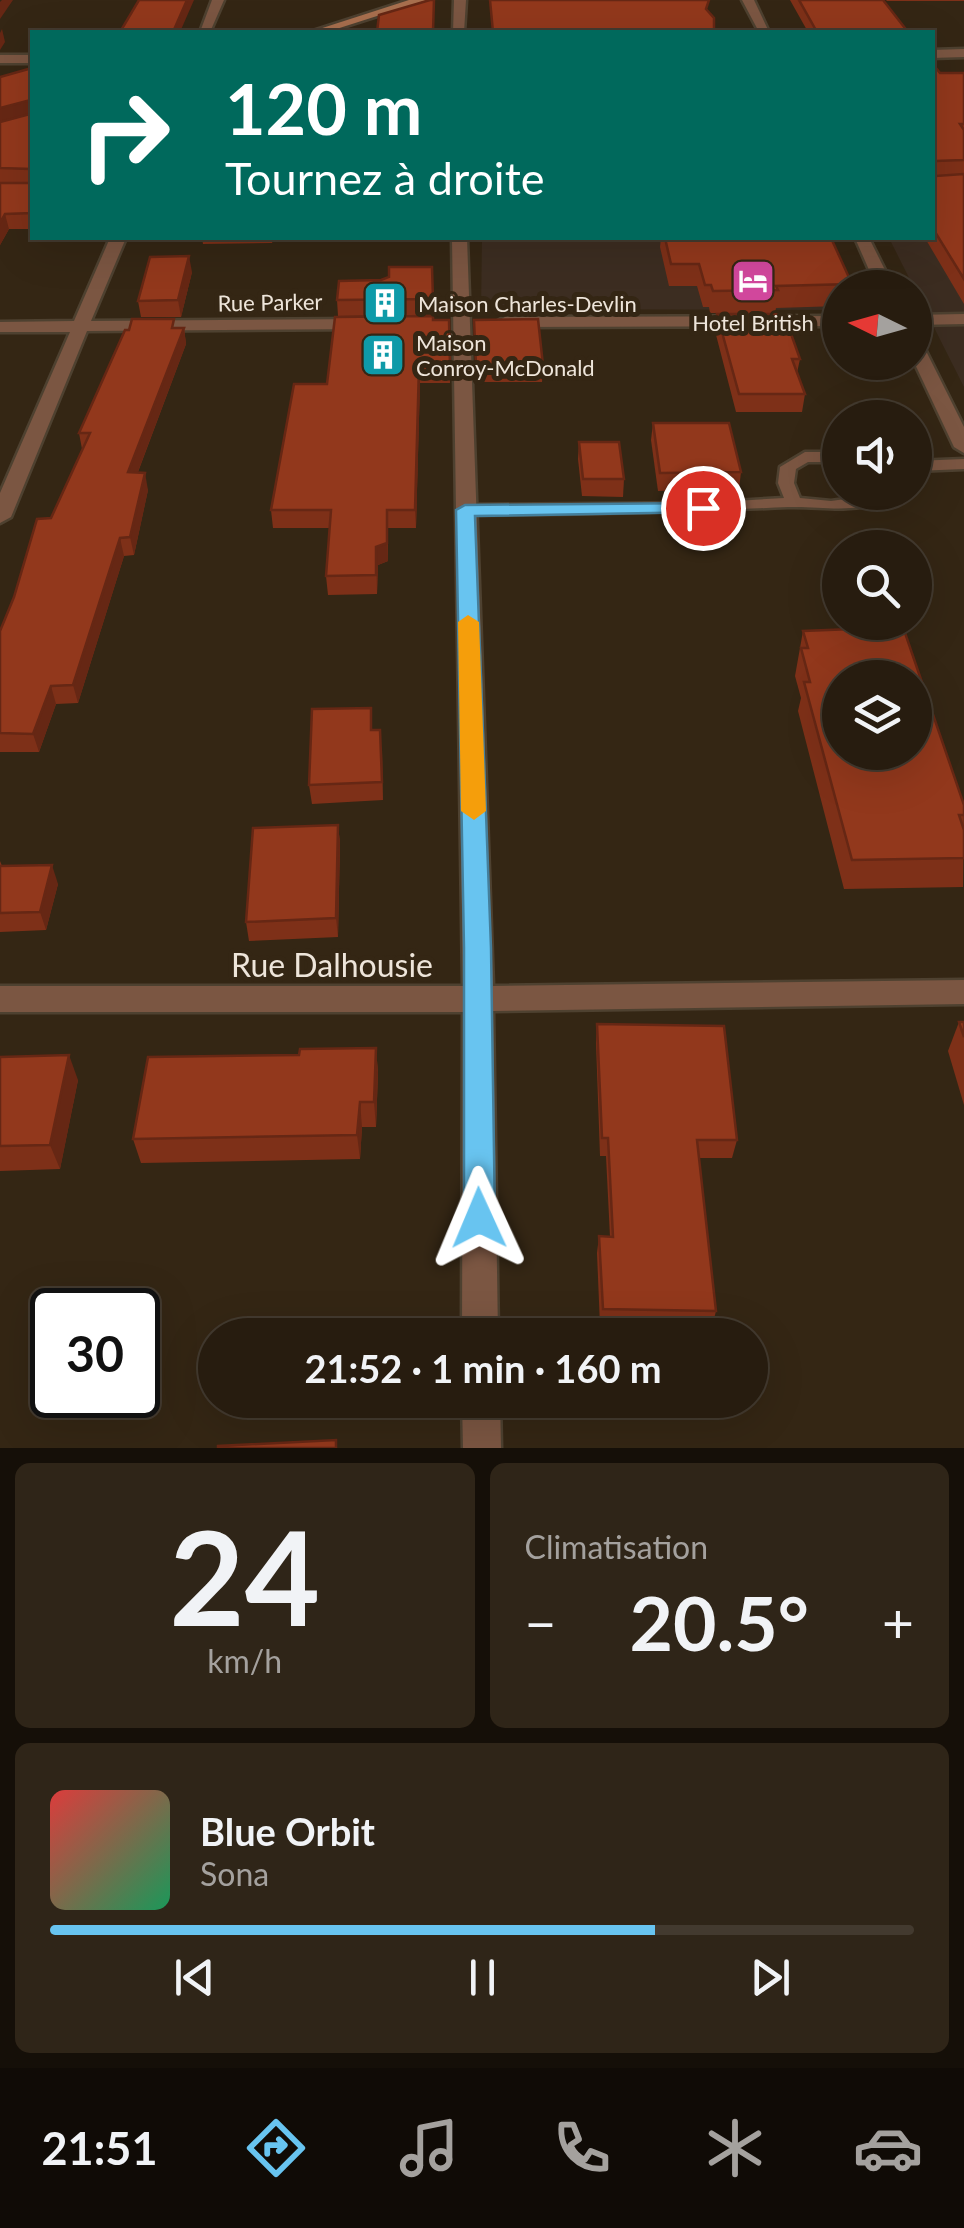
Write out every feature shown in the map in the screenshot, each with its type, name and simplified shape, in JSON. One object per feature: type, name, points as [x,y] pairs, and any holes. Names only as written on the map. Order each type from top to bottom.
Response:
[{"type":"main road","points":[[323,30],[421,0]]},
{"type":"street","points":[[206,30],[218,0]]},
{"type":"street","points":[[459,30],[460,0]]},
{"type":"street","points":[[748,0],[763,30]]},
{"type":"street","points":[[935,54],[964,53]]},
{"type":"street","points":[[0,59],[30,59]]},
{"type":"street","points":[[0,517],[117,240]]},
{"type":"street","points":[[458,240],[452,323],[465,510],[478,998],[480,1318]]},
{"type":"street","points":[[863,240],[877,270]]},
{"type":"street","points":[[932,320],[964,320]]},
{"type":"street","points":[[452,323],[822,321]]},
{"type":"street","name":"Rue Parker","points":[[0,327],[385,323]]},
{"type":"street","points":[[931,380],[964,447]]},
{"type":"street","name":"Rue Dalhousie","points":[[0,998],[964,992]]},
{"type":"street","points":[[481,1418],[482,1448]]},
{"type":"lane","points":[[794,502],[786,483],[788,467],[804,457],[822,457]]},
{"type":"lane","points":[[932,465],[964,464]]},
{"type":"lane","points":[[465,510],[703,508],[794,502],[822,505]]},
{"type":"shaded area","points":[[964,190],[964,387],[932,323],[932,270],[905,270],[890,240],[935,240],[935,234]]},
{"type":"shaded area","points":[[482,240],[828,240],[836,270],[822,270],[822,310],[481,309]]},
{"type":"building","points":[[139,0],[187,0],[174,30],[121,30]]},
{"type":"building","points":[[434,0],[433,30],[377,30],[379,15]]},
{"type":"building","points":[[490,0],[709,0],[706,9],[714,18],[714,30],[493,30]]},
{"type":"building","points":[[799,0],[883,0],[906,30],[816,30]]},
{"type":"building","points":[[935,67],[940,73],[964,73],[964,124],[960,124],[964,130],[964,160],[935,161]]},
{"type":"building","points":[[30,69],[30,100],[0,108],[0,77]]},
{"type":"building","points":[[30,114],[30,169],[0,168],[0,122]]},
{"type":"building","points":[[935,174],[964,174],[964,279],[935,232]]},
{"type":"building","points":[[0,183],[29,183],[30,213],[5,214],[0,223]]},
{"type":"building","points":[[665,240],[832,240],[846,270],[822,270],[822,285],[713,291],[711,285],[705,285],[699,264],[671,264]]},
{"type":"building","points":[[189,256],[178,300],[138,301],[150,257]]},
{"type":"building","points":[[389,267],[432,267],[433,299],[337,300],[339,281],[381,280],[389,277]]},
{"type":"building","points":[[717,314],[784,314],[800,359],[792,359],[805,394],[739,394]]},
{"type":"building","points":[[433,316],[433,320],[449,320],[450,366],[419,366],[415,510],[387,510],[387,543],[376,547],[376,575],[326,576],[331,510],[271,510],[294,384],[327,384],[335,317]]},
{"type":"building","points":[[132,319],[174,319],[172,328],[184,328],[128,472],[145,473],[130,537],[120,538],[73,685],[51,686],[33,734],[0,733],[0,631],[37,519],[51,518],[90,433],[79,433]]},
{"type":"building","points":[[538,319],[543,365],[476,365],[474,320]]},
{"type":"building","points":[[653,423],[729,423],[741,472],[660,473]]},
{"type":"building","points":[[579,442],[619,442],[624,479],[583,479]]},
{"type":"building","points":[[822,630],[822,640],[907,640],[914,660],[822,660],[822,749],[804,682],[810,682],[801,648],[808,648],[803,631]]},
{"type":"building","points":[[371,708],[371,730],[380,730],[382,782],[309,785],[312,709]]},
{"type":"building","points":[[932,712],[964,805],[964,815],[959,815],[964,830],[964,858],[852,860],[828,770],[932,770]]},
{"type":"building","points":[[338,825],[336,918],[246,922],[253,828]]},
{"type":"building","points":[[52,865],[40,912],[0,913],[0,866]]},
{"type":"building","points":[[597,1024],[724,1026],[737,1140],[697,1140],[716,1311],[603,1309],[599,1236],[613,1237],[608,1138],[602,1138]]},
{"type":"building","points":[[376,1048],[374,1102],[360,1102],[357,1135],[133,1139],[148,1057],[299,1055],[300,1049]]},
{"type":"building","points":[[69,1055],[50,1145],[0,1146],[0,1057]]},
{"type":"building","points":[[336,1440],[336,1448],[218,1448],[218,1446]]},
{"type":"slow traffic","points":[[468,622],[474,811]]},
{"type":"place","name":"Hotel British","points":[[753,281]]},
{"type":"place","name":"Maison Charles-Devlin","points":[[385,303]]},
{"type":"place","name":"Maison Conroy-McDonald","points":[[383,355]]},
{"type":"route","points":[[479,1218],[477,948],[465,510],[703,508]]}]
